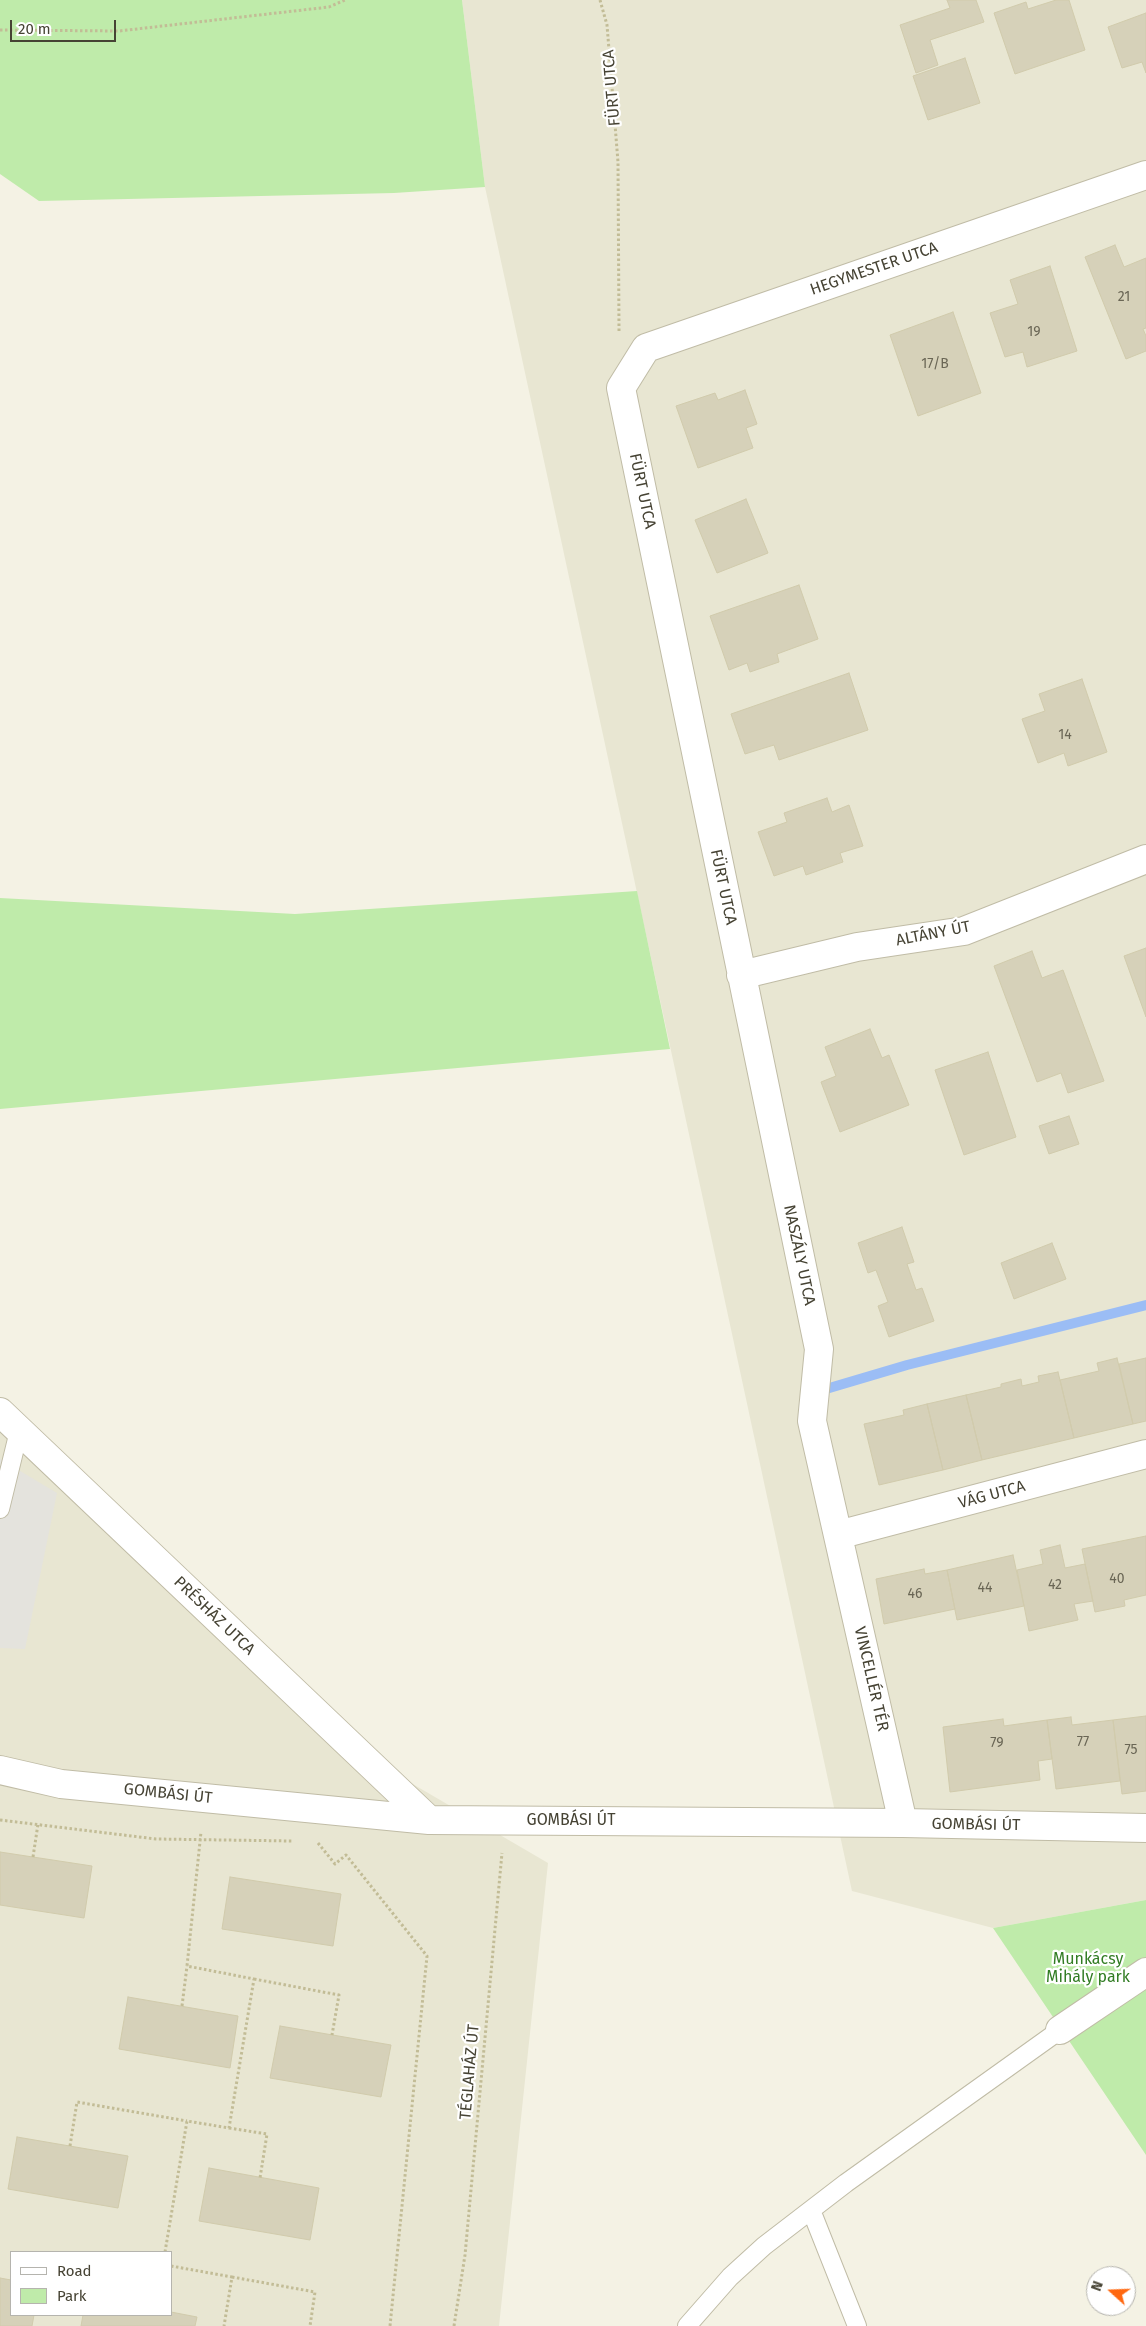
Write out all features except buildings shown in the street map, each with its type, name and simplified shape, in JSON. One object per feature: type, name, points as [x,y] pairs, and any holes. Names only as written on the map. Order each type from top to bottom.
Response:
[{"type":"street","name":"HEGYMESTER UTCA","points":[[621,388],[646,348],[1146,175]]},
{"type":"street","name":"FÜRT UTCA","points":[[621,388],[741,975]]},
{"type":"street","name":"ALTÁNY ÚT","points":[[741,975],[857,947],[964,931],[1146,859]]},
{"type":"street","name":"NASZÁLY UTCA","points":[[741,975],[819,1349],[812,1422],[838,1535]]},
{"type":"street","name":"PRÉSHÁZ UTCA","points":[[0,1412],[429,1820]]},
{"type":"street","name":"VÁG UTCA","points":[[838,1535],[1146,1454]]},
{"type":"street","name":"VINCELLÉR TÉR","points":[[838,1535],[903,1823]]},
{"type":"street","name":"GOMBÁSI ÚT","points":[[0,1770],[61,1784],[429,1820],[903,1823],[1146,1828]]},
{"type":"street","points":[[1060,2030],[1145,1975]]},
{"type":"lane","points":[[0,1509],[19,1430]]},
{"type":"lane","points":[[687,2326],[730,2277],[764,2246],[1060,2030]]},
{"type":"lane","points":[[812,2210],[857,2326]]},
{"type":"path","points":[[0,30],[119,31],[328,7],[344,0]]},
{"type":"path","name":"FÜRT UTCA","points":[[600,0],[607,25],[618,162],[617,266],[621,388]]},
{"type":"path","points":[[0,1820],[156,1839],[298,1842]]},
{"type":"path","name":"TÉGLAHÁZ ÚT","points":[[454,2326],[467,2236],[505,1820]]},
{"type":"path","points":[[33,1857],[38,1824]]},
{"type":"path","points":[[182,2006],[202,1832]]},
{"type":"path","points":[[317,1842],[335,1864],[346,1855],[427,1956],[390,2326]]},
{"type":"path","points":[[187,1966],[339,1995],[332,2035]]},
{"type":"path","points":[[229,2128],[254,1979]]},
{"type":"path","points":[[70,2146],[77,2102],[267,2134],[260,2178]]},
{"type":"path","points":[[165,2251],[187,2121]]},
{"type":"path","points":[[172,2266],[315,2292],[310,2326]]},
{"type":"path","points":[[224,2326],[232,2277]]},
{"type":"shaded area","points":[[462,0],[1146,0],[1146,1900],[993,1928],[852,1891],[485,187]]},
{"type":"shaded area","points":[[0,1397],[387,1769],[548,1863],[499,2326],[0,2326]]},
{"type":"shaded area","points":[[0,1459],[57,1493],[25,1649],[0,1648]]},
{"type":"green space","points":[[0,0],[462,0],[485,187],[394,193],[39,201],[0,174]]},
{"type":"green space","points":[[637,891],[670,1049],[0,1109],[0,898],[295,914]]},
{"type":"green space","name":"Munkácsy Mihály park","points":[[1146,1900],[1146,2155],[993,1928]]},
{"type":"waterway","points":[[826,1389],[907,1365],[1146,1305]]}]
